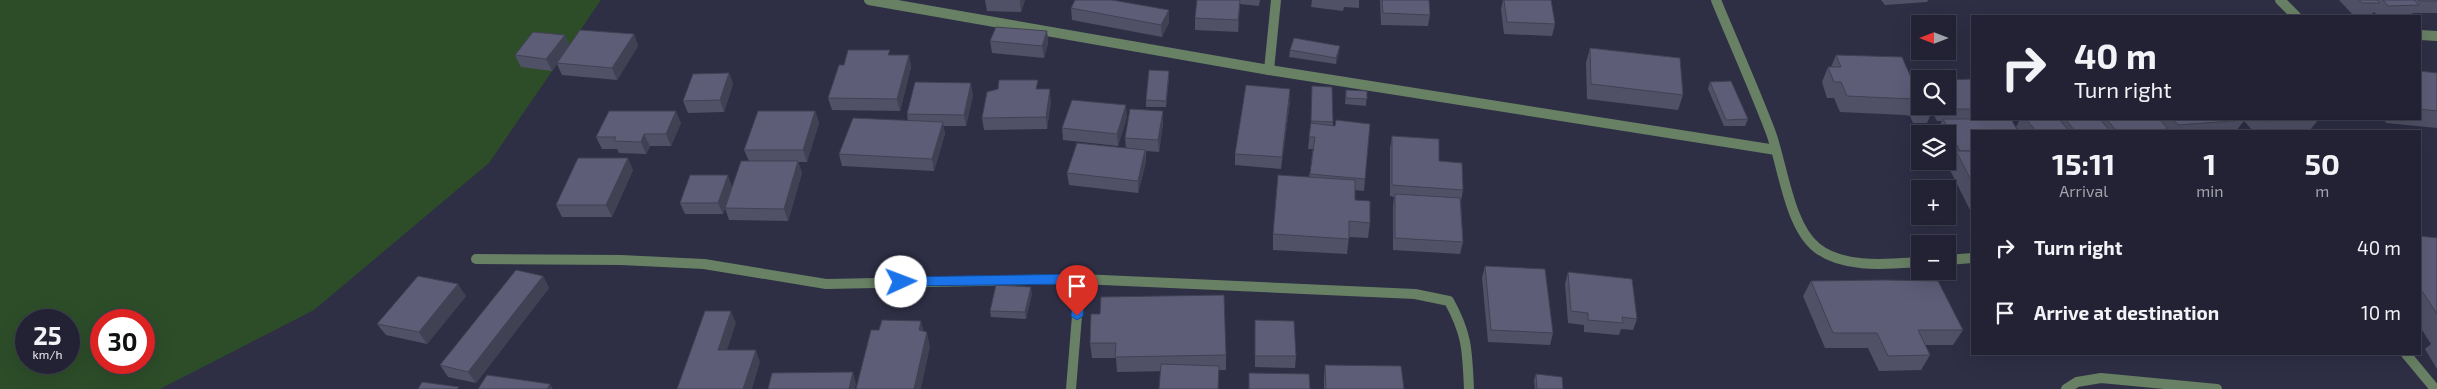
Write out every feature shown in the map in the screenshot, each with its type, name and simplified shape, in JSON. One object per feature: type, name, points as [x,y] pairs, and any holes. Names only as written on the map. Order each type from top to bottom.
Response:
[{"type":"street","points":[[869,0],[1269,70],[1677,136],[1776,150]]},
{"type":"street","points":[[1269,70],[1276,0]]},
{"type":"street","points":[[1716,0],[1776,150],[1796,216],[1808,241],[1831,257],[1865,263],[1911,262]]},
{"type":"street","points":[[2280,0],[2295,15]]},
{"type":"street","points":[[2421,36],[2437,36]]},
{"type":"street","points":[[1956,259],[1971,258]]},
{"type":"street","points":[[476,259],[622,260],[704,264],[826,284],[1080,279],[1415,294],[1449,301],[1462,326],[1467,346],[1469,389]]},
{"type":"street","points":[[1071,389],[1080,279]]},
{"type":"street","points":[[2407,355],[2435,389]]},
{"type":"street","points":[[2066,389],[2077,382],[2101,378],[2218,389]]},
{"type":"green space","points":[[0,0],[601,0],[489,163],[314,310],[160,389],[0,389]]},
{"type":"building","points":[[1075,0],[1112,0],[1169,10],[1161,25],[1071,8]]},
{"type":"building","points":[[1197,0],[1240,0],[1238,20],[1195,18]]},
{"type":"building","points":[[1382,0],[1429,0],[1430,15],[1383,13]]},
{"type":"building","points":[[1504,0],[1551,0],[1555,24],[1507,22]]},
{"type":"building","points":[[2359,0],[2377,0],[2380,3],[2362,3]]},
{"type":"building","points":[[2383,0],[2414,0],[2419,5],[2388,6]]},
{"type":"building","points":[[2437,0],[2437,1],[2419,1]]},
{"type":"building","points":[[996,27],[1047,31],[1042,46],[990,41]]},
{"type":"building","points":[[580,30],[634,34],[612,68],[557,63]]},
{"type":"building","points":[[533,32],[565,35],[546,59],[515,55]]},
{"type":"building","points":[[1294,38],[1340,46],[1336,58],[1290,50]]},
{"type":"building","points":[[1590,48],[1680,58],[1683,95],[1591,84]]},
{"type":"building","points":[[848,50],[890,50],[888,55],[909,55],[897,99],[828,98],[839,65],[844,65]]},
{"type":"building","points":[[1836,55],[1902,57],[1911,77],[1911,99],[1847,96],[1841,82],[1834,82],[1828,67],[1841,67]]},
{"type":"building","points":[[1149,70],[1169,71],[1166,101],[1146,100]]},
{"type":"building","points":[[2421,71],[2437,73],[2437,111],[2421,109]]},
{"type":"building","points":[[729,73],[720,100],[683,101],[693,74]]},
{"type":"building","points":[[1971,79],[1971,109],[1956,109],[1956,80]]},
{"type":"building","points":[[999,80],[1038,80],[1036,89],[1050,89],[1046,117],[982,118],[987,92],[998,89]]},
{"type":"building","points":[[1731,81],[1748,119],[1726,120],[1710,82]]},
{"type":"building","points":[[915,82],[971,83],[964,115],[907,114]]},
{"type":"building","points":[[1246,85],[1290,89],[1282,157],[1235,154]]},
{"type":"building","points":[[1312,86],[1332,87],[1333,122],[1311,121]]},
{"type":"building","points":[[1346,90],[1367,91],[1367,99],[1346,98]]},
{"type":"building","points":[[1072,100],[1126,105],[1117,134],[1062,128]]},
{"type":"building","points":[[1130,109],[1163,111],[1158,140],[1125,138]]},
{"type":"building","points":[[609,111],[676,111],[666,134],[644,134],[641,142],[614,141],[616,137],[596,137]]},
{"type":"building","points":[[758,111],[815,111],[803,150],[744,150]]},
{"type":"building","points":[[853,118],[943,122],[932,159],[839,154]]},
{"type":"building","points":[[1943,119],[2012,120],[2017,130],[1971,130],[1971,151],[1960,151],[1956,143],[1956,125],[1946,125]]},
{"type":"building","points":[[1336,120],[1370,124],[1365,179],[1310,174],[1315,137],[1309,137],[1311,123],[1335,126]]},
{"type":"building","points":[[2027,120],[2060,120],[2068,130],[2035,130]]},
{"type":"building","points":[[2066,120],[2101,120],[2109,130],[2074,130]]},
{"type":"building","points":[[2107,120],[2160,120],[2168,129],[2154,130],[2116,130]]},
{"type":"building","points":[[2174,120],[2244,120],[2178,125]]},
{"type":"building","points":[[1392,136],[1439,139],[1439,161],[1462,163],[1463,190],[1392,185]]},
{"type":"building","points":[[1077,143],[1145,150],[1138,181],[1067,173]]},
{"type":"building","points":[[1956,151],[1971,151],[1971,180]]},
{"type":"building","points":[[578,158],[628,158],[606,205],[556,205]]},
{"type":"building","points":[[741,161],[798,161],[784,209],[725,208]]},
{"type":"building","points":[[690,175],[728,175],[718,203],[680,203]]},
{"type":"building","points":[[1278,175],[1355,180],[1355,200],[1370,201],[1370,223],[1349,221],[1349,239],[1273,234]]},
{"type":"building","points":[[1395,194],[1460,198],[1463,242],[1395,238]]},
{"type":"building","points":[[2421,236],[2437,238],[2437,314],[2421,290]]},
{"type":"building","points":[[1485,266],[1545,269],[1553,333],[1491,330]]},
{"type":"building","points":[[516,270],[543,276],[468,372],[440,365]]},
{"type":"building","points":[[1568,272],[1632,279],[1637,319],[1622,317],[1623,323],[1588,320],[1588,313],[1571,311]]},
{"type":"building","points":[[418,276],[458,284],[419,332],[377,324]]},
{"type":"building","points":[[1811,281],[1938,281],[1963,330],[1918,330],[1930,355],[1888,356],[1877,333],[1833,333]]},
{"type":"building","points":[[996,285],[1031,287],[1025,312],[990,311]]},
{"type":"building","points":[[1224,295],[1226,355],[1115,357],[1116,343],[1090,343],[1091,314],[1100,314],[1101,297]]},
{"type":"building","points":[[705,311],[731,311],[718,350],[756,350],[743,389],[677,389]]},
{"type":"building","points":[[882,320],[921,321],[919,330],[927,332],[914,389],[856,389],[871,330],[879,330]]},
{"type":"building","points":[[1255,320],[1294,321],[1296,356],[1255,356]]},
{"type":"building","points":[[1161,364],[1219,366],[1218,389],[1159,389]]},
{"type":"building","points":[[1325,365],[1401,366],[1404,389],[1326,389]]},
{"type":"building","points":[[853,372],[849,389],[768,389],[772,373]]},
{"type":"building","points":[[1249,373],[1309,374],[1310,389],[1249,389]]},
{"type":"building","points":[[1536,374],[1562,377],[1563,389],[1537,389]]},
{"type":"building","points":[[487,375],[550,384],[547,389],[478,389]]},
{"type":"building","points":[[422,382],[459,387],[457,389],[418,389]]},
{"type":"route","points":[[901,282],[1034,278],[1080,279],[1077,316]]}]
